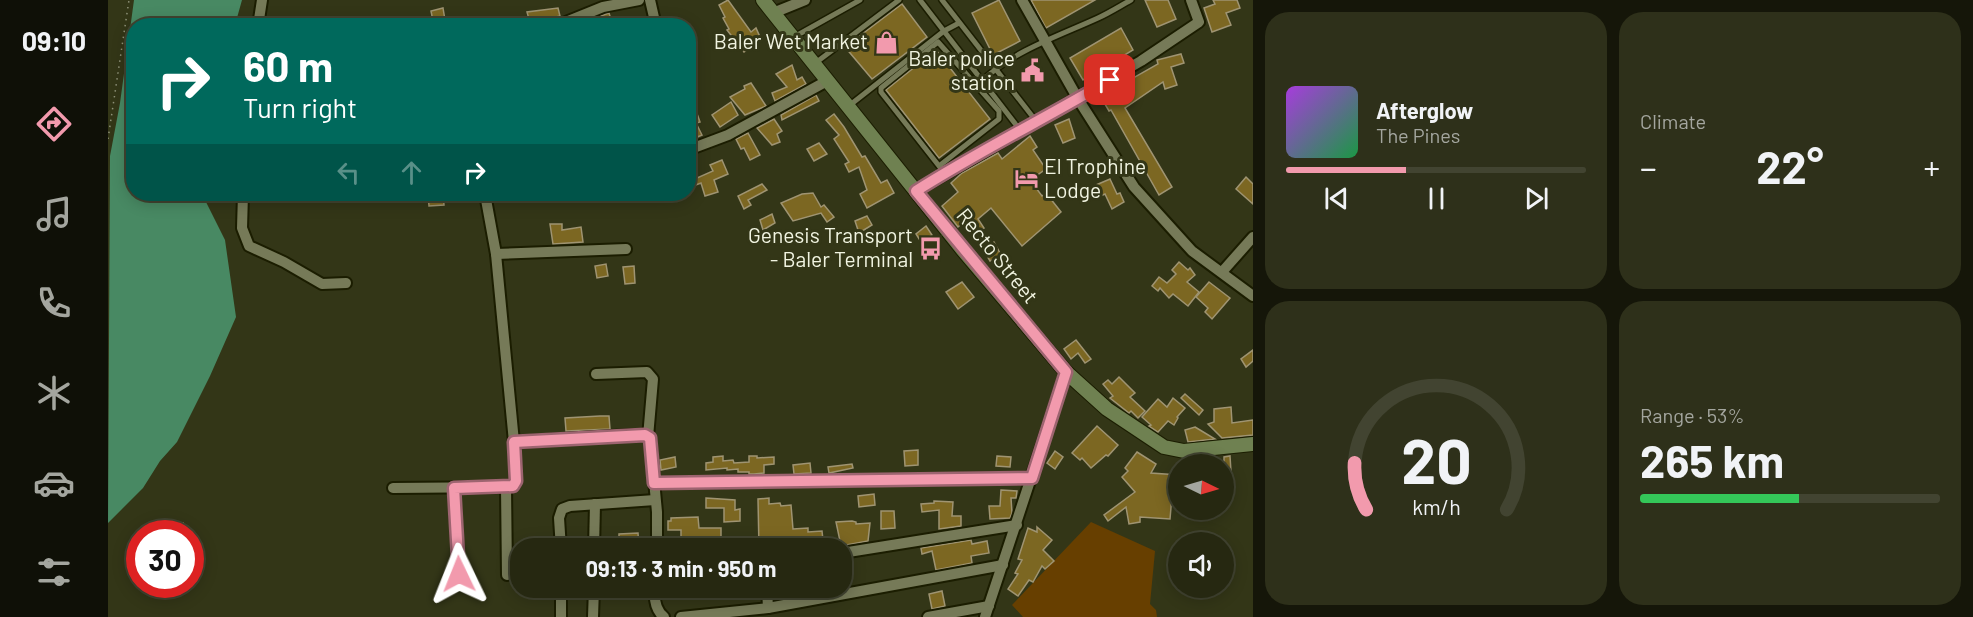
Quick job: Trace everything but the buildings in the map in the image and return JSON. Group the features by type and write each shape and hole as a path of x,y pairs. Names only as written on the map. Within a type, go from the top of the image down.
{"street":[{"path":"259,18 262,0"},
{"path":"576,18 603,7 639,0"},
{"path":"650,0 654,18"},
{"name":"Recto Street","path":"763,0 813,65 1066,372 1107,409 1164,447 1184,451 1253,444"},
{"path":"772,13 805,0"},
{"path":"1022,0 1078,99 1134,188 1192,251 1253,296"},
{"path":"916,191 942,169 1037,123 1141,62 1199,22 1191,0"},
{"path":"696,147 728,135 827,81"},
{"path":"243,201 242,228 249,246 284,262 322,285 346,283"},
{"path":"393,488 507,487 513,486 516,481 496,254 486,201"},
{"path":"1222,272 1253,237"},
{"path":"496,254 626,249"},
{"path":"596,374 647,372 652,379 648,437 653,453 657,538"},
{"path":"985,617 1066,372"},
{"path":"514,442 628,435 648,437"},
{"path":"654,483 1032,478"},
{"path":"507,487 507,575"},
{"path":"454,488 459,574"},
{"path":"560,538 559,518 562,509 570,506 655,500"},
{"path":"594,538 595,504"},
{"path":"852,551 1017,525"},
{"path":"681,617 768,608 1003,565"},
{"path":"561,598 561,617"},
{"path":"593,617 594,598"},
{"path":"654,598 661,616"},
{"path":"768,598 768,608"},
{"path":"927,617 988,606"}],"lane":[{"path":"792,38 860,0"},
{"path":"813,65 899,0"},
{"path":"921,0 1020,130"},
{"path":"942,0 1037,123"},
{"path":"982,80 994,68 1101,17 1131,0"},
{"path":"849,106 944,31 959,23"},
{"path":"938,42 999,111 1000,116 942,169 881,92 881,88 938,42"}],"path":[{"path":"126,18 129,0"},
{"path":"108,139 126,20"}],"shaded area":[{"path":"134,0 242,0 237,18 132,18"},
{"path":"126,59 126,201 206,201 225,240 236,317 177,442 160,461 143,488 108,523 110,156"},
{"path":"1091,522 1155,551 1150,604 1156,610 1157,617 1023,617 1012,605"}],"place":[{"name":"Baler Wet Market","path":"886,42"},
{"name":"Baler police station","path":"1033,71"},
{"name":"El Trophine Lodge","path":"1026,179"},
{"name":"Genesis Transport - Baler Terminal","path":"931,248"}],"route":[{"path":"459,574 454,488 513,486 516,481 514,442 645,435 650,438 653,453 654,483 1032,478 1066,372 916,191 945,172 1020,130 1037,123 1110,80"}]}
